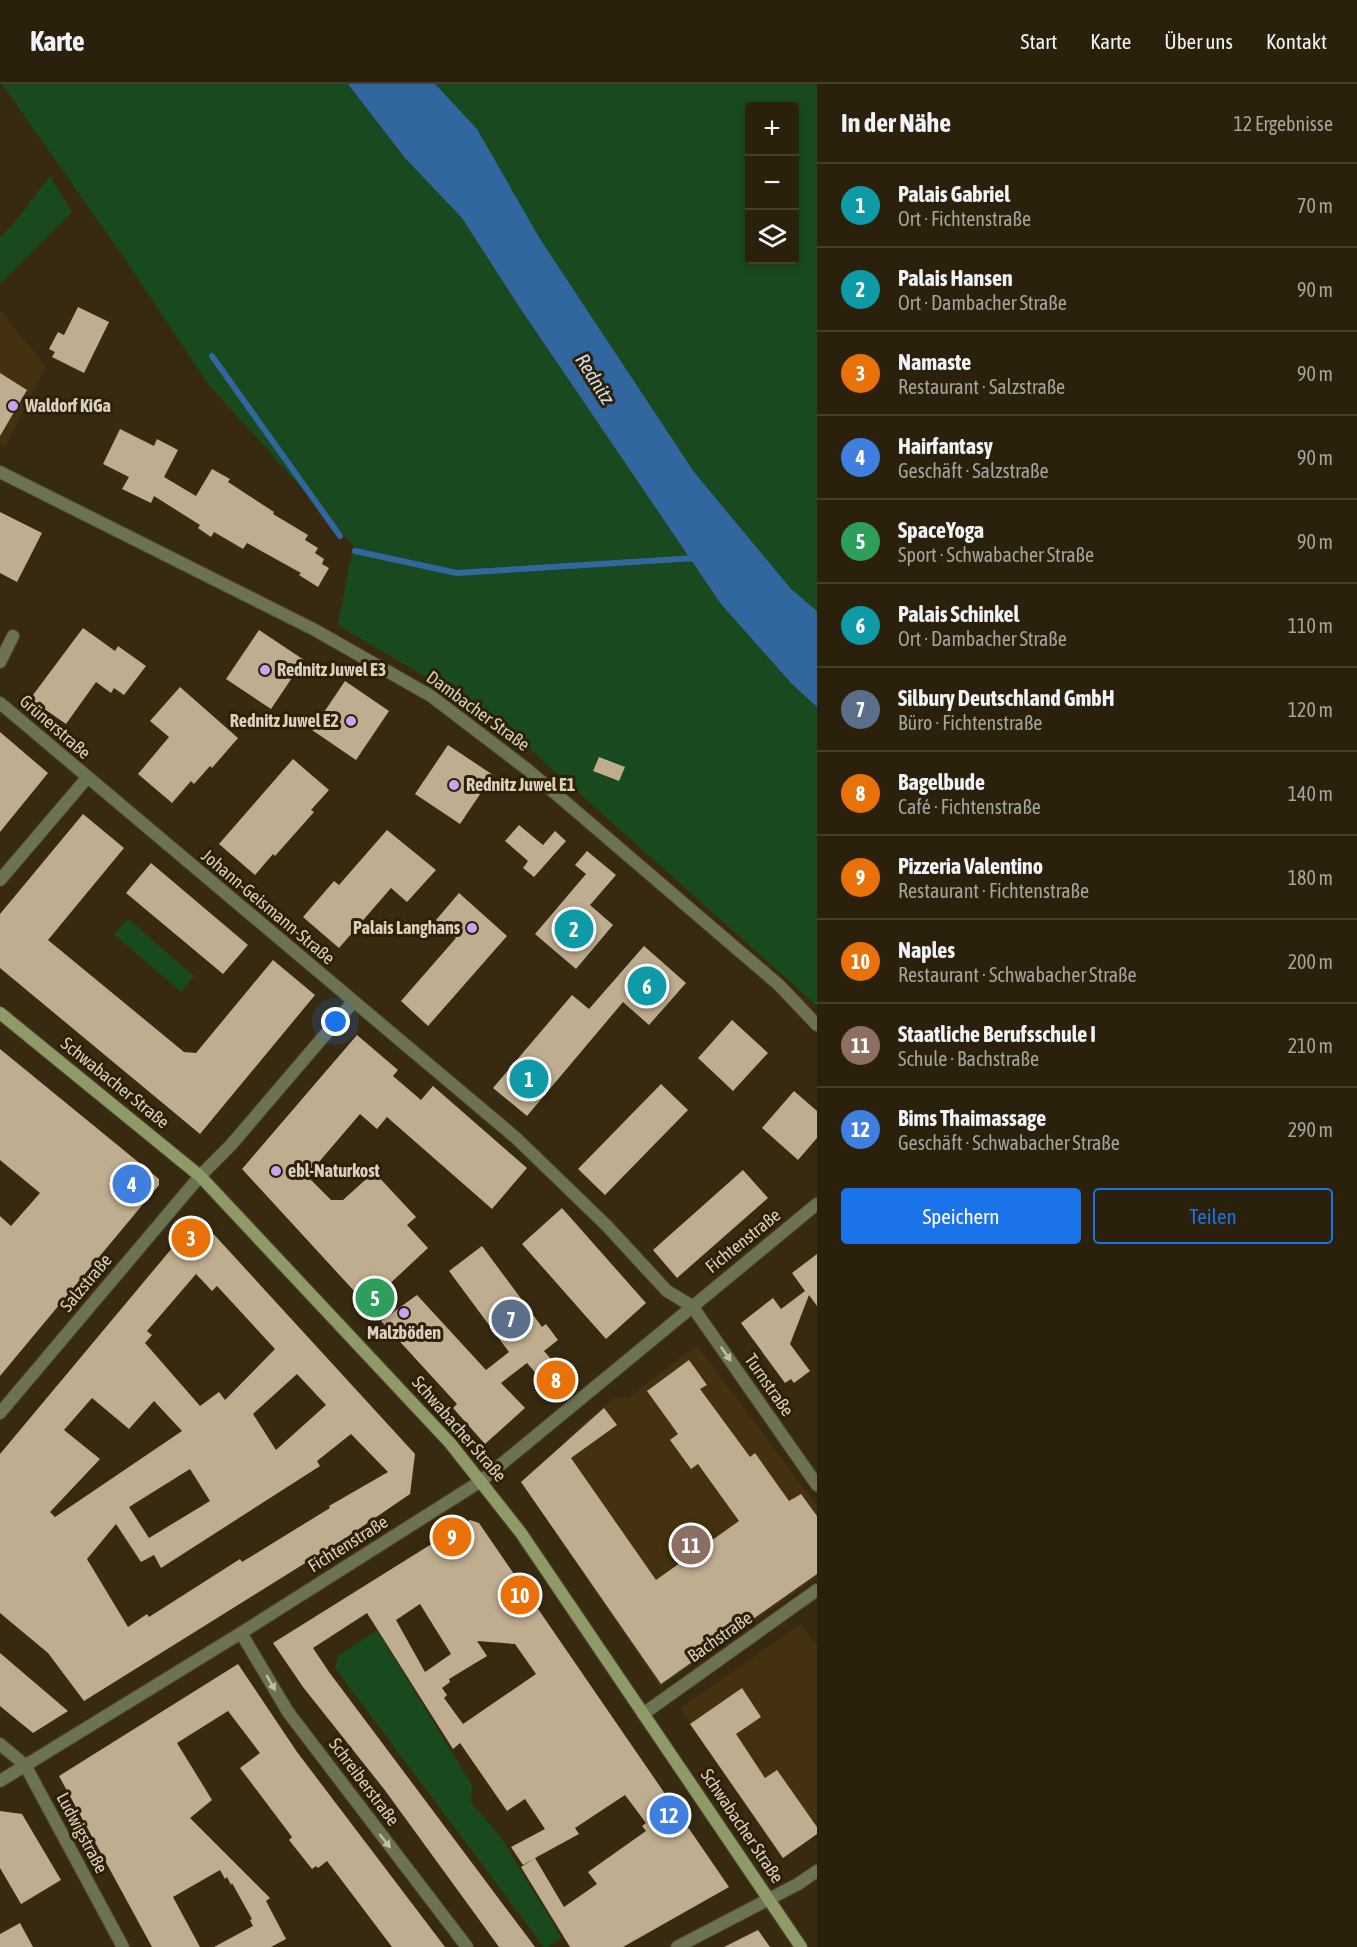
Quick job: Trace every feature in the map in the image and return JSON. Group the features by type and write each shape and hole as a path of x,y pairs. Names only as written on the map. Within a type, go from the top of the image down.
{"main road":[{"name":"Schwabacher Straße","path":"0,1013 200,1176 450,1443 512,1520 801,1947"}],"street":[{"name":"Dambacher Straße","path":"0,472 306,625 431,696 528,770 779,985 817,1024"},
{"path":"0,662 13,636"},
{"name":"Grünerstraße","path":"0,703 160,839"},
{"name":"Grünerstraße","path":"0,880 87,778"},
{"name":"Johann-Geismann-Straße","path":"160,839 539,1159 607,1226 667,1291 692,1306"},
{"path":"200,1176 231,1145 353,1002"},
{"name":"Salzstraße","path":"0,1413 200,1176"},
{"name":"Fichtenstraße","path":"0,1781 481,1481 817,1204"},
{"name":"Turnstraße","path":"692,1306 817,1485"},
{"name":"Bachstraße","path":"643,1714 817,1590"},
{"name":"Schreiberstraße","path":"242,1632 288,1712 467,1947"},
{"name":"Ludwigstraße","path":"0,1744 26,1765 123,1947"},
{"path":"677,1947 798,1884 817,1871"}],"shaded area":[{"name":"Waldorf KiGa","path":"0,310 46,367 5,447 0,445"},
{"path":"697,1345 817,1506 817,1578 660,1687 521,1482 613,1398 628,1398"},
{"path":"801,1624 817,1645 817,1835 782,1859 680,1708"}],"green space":[{"path":"2,84 817,84 817,1006 533,752 427,678 338,625 353,545 208,384 124,258"},
{"path":"50,176 72,212 0,284 0,237 15,222"},
{"path":"128,919 194,976 181,992 114,934"},
{"path":"377,1630 472,1785 471,1802 502,1839 562,1938 547,1947 544,1947 335,1668 338,1656"}],"water":[{"name":"Rednitz","path":"348,84 435,84 477,129 540,239 694,472 791,589 817,611 817,707 791,683 721,604 520,308 462,218 405,158"}],"building":[{"path":"78,307 109,322 84,373 52,357 55,352 49,349 58,332 64,335"},
{"path":"0,373 27,390 0,436"},
{"path":"120,429 154,446 157,439 178,450 164,477 196,496 212,469 230,479 228,482 274,512 273,514 308,535 305,540 318,548 315,553 324,559 322,564 329,568 318,587 299,575 301,573 247,543 243,549 214,532 211,537 198,528 200,525 154,496 151,503 122,489 129,477 103,464"},
{"path":"0,512 42,533 17,582 0,573"},
{"path":"83,628 115,651 118,646 146,666 124,695 114,688 111,693 96,682 66,724 30,699"},
{"name":"Rednitz Juwel E3","path":"259,630 304,660 271,709 226,679"},
{"name":"Rednitz Juwel E2","path":"345,681 389,711 356,760 312,730"},
{"path":"180,687 238,738 212,768 210,766 194,784 191,781 172,803 138,774 169,737 150,721"},
{"path":"0,732 48,773 0,832"},
{"name":"Rednitz Juwel E1","path":"448,745 493,775 460,824 415,794"},
{"path":"599,757 625,767 619,781 593,771"},
{"path":"293,759 329,790 311,810 314,812 255,875 219,844"},
{"path":"83,814 124,848 48,940 184,1052 196,1053 273,960 315,995 200,1134 0,968 0,914"},
{"path":"519,825 543,845 555,831 566,841 534,877 523,868 528,861 505,841"},
{"path":"387,830 436,870 407,902 391,888 339,948 303,917 334,881 339,885"},
{"path":"587,851 616,875 590,905 613,925 576,969 535,934 586,874 575,865"},
{"path":"151,863 248,945 223,974 126,893"},
{"path":"459,893 507,936 428,1026 401,1001 456,938 436,920"},
{"path":"644,946 686,983 649,1025 623,1002 527,1116 493,1088 572,995 589,1009"},
{"path":"732,1020 768,1053 733,1091 698,1058"},
{"path":"357,1035 398,1070 393,1076 421,1100 433,1086 527,1168 492,1209 387,1117 377,1129 360,1114 307,1176 331,1200 343,1200 374,1172 416,1217 407,1225 428,1248 367,1305 242,1169"},
{"path":"0,1049 159,1179 159,1185 0,1376 0,1216 11,1226 40,1193 0,1160"},
{"path":"661,1084 688,1110 605,1195 578,1169"},
{"path":"794,1091 817,1111 817,1138 798,1160 762,1128"},
{"path":"743,1170 768,1198 677,1278 653,1250"},
{"path":"562,1208 646,1303 606,1339 522,1244"},
{"path":"198,1217 415,1454 410,1494 347,1537 84,1701 48,1653 0,1613 0,1454","holes":["196,1274 212,1291 217,1286 275,1349 225,1400 219,1392 200,1406 145,1343 152,1335 147,1331","297,1374 326,1405 276,1450 253,1414","92,1398 129,1429 154,1401 182,1431 55,1517 50,1512 100,1459 64,1430","351,1434 388,1472 329,1506 330,1508 242,1562 240,1559 149,1617 147,1614 128,1627 87,1559 116,1524 141,1562 154,1555 161,1568 320,1466 317,1461","190,1469 210,1501 149,1538 129,1507"]},
{"path":"482,1246 542,1327 546,1324 558,1340 544,1351 569,1380 553,1393 527,1363 501,1383 525,1408 485,1444 453,1408 457,1404 381,1321 417,1295 486,1370 509,1352 449,1271"},
{"path":"817,1254 817,1306 809,1295 790,1344 810,1371 794,1383 791,1379 785,1383 741,1323 773,1298 781,1309 805,1291 792,1273"},
{"path":"689,1360 707,1385 700,1389 750,1457 755,1453 789,1501 801,1494 817,1516 817,1574 661,1684 521,1482 604,1408 617,1425 571,1458 656,1580 739,1521 698,1464 691,1469 670,1440 678,1434 647,1391"},
{"path":"470,1520 479,1523 729,1887 623,1947 570,1947 521,1867 535,1858 523,1865 511,1847 545,1829 525,1799 507,1811 460,1743 453,1749 367,1613 313,1648 535,1947 499,1947 384,1789 303,1687 273,1643","holes":["420,1604 451,1654 425,1672 396,1620","477,1641 515,1644 536,1674 463,1724 444,1698 447,1695 442,1688 450,1682 449,1679 487,1656","625,1795 646,1823 642,1826 646,1831 588,1872 597,1884 564,1907 535,1858 579,1834 575,1828"]},
{"path":"0,1653 68,1711 33,1733 0,1706"},
{"path":"238,1664 297,1752 445,1947 392,1947 327,1861 318,1868 316,1866 312,1869 289,1840 292,1837 240,1768 260,1753 228,1711 177,1743 212,1800 190,1818 270,1898 266,1901 286,1939 271,1947 214,1947 253,1926 250,1920 252,1919 232,1883 231,1885 227,1877 225,1879 220,1870 173,1897 200,1947 152,1947 59,1776"},
{"path":"742,1688 761,1717 736,1734 765,1778 777,1770 817,1827 817,1834 783,1858 690,1724"},
{"path":"0,1811 22,1814 61,1880 21,1904 0,1868"},
{"path":"20,1923 33,1947 0,1947 0,1934"},
{"path":"758,1930 770,1947 724,1947"}],"waterway":[{"path":"212,356 340,536"},
{"path":"355,551 457,573 696,558"}],"place":[{"name":"Waldorf KiGa","path":"13,406"},
{"name":"Rednitz Juwel E3","path":"265,670"},
{"name":"Rednitz Juwel E2","path":"351,721"},
{"name":"Rednitz Juwel E1","path":"454,785"},
{"name":"Palais Langhans","path":"472,928"},
{"name":"Palais Hansen","path":"574,929"},
{"name":"Palais Schinkel","path":"647,986"},
{"name":"Palais Gabriel","path":"529,1079"},
{"name":"ebl-Naturkost","path":"276,1171"},
{"name":"Hairfantasy","path":"132,1184"},
{"name":"Namaste","path":"191,1238"},
{"name":"SpaceYoga","path":"375,1298"},
{"name":"Malzböden","path":"404,1313"},
{"name":"Silbury Deutschland GmbH","path":"511,1319"},
{"name":"Bagelbude","path":"556,1380"},
{"name":"Pizzeria Valentino","path":"452,1537"},
{"name":"Staatliche Berufsschule I","path":"691,1545"},
{"name":"Naples","path":"520,1595"},
{"name":"Bims Thaimassage","path":"669,1815"}]}
